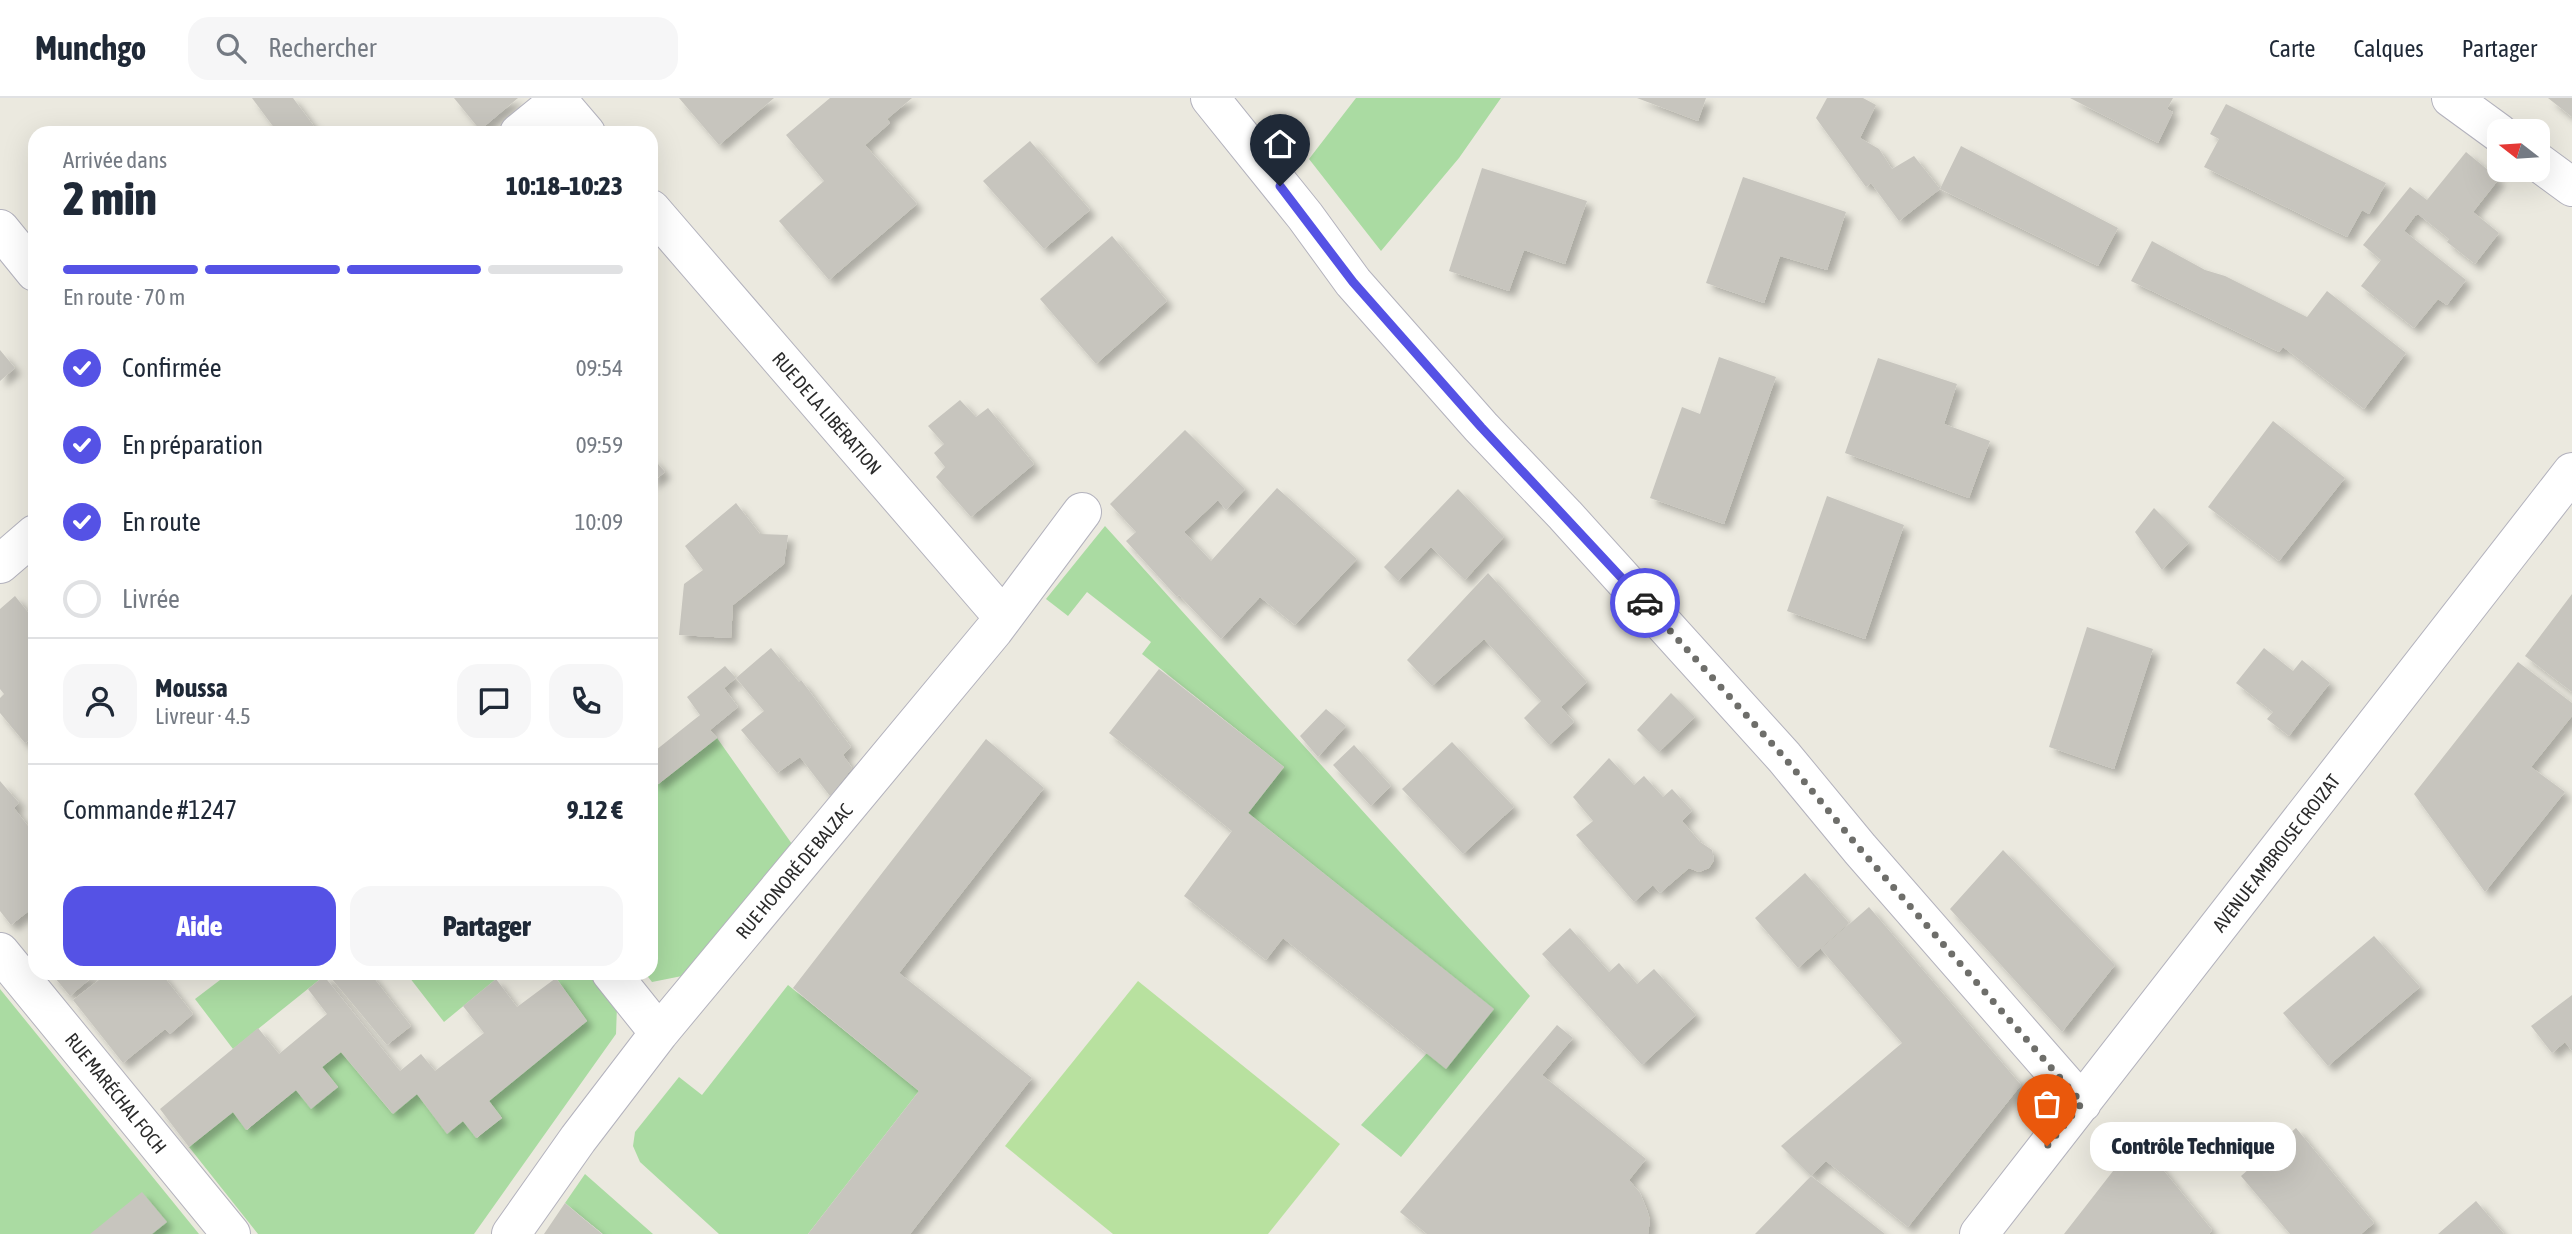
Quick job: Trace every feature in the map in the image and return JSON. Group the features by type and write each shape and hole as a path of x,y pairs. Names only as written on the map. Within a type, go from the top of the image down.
{"street":[{"path":"1210,98 1305,216 1353,282 1481,427 1574,525 1784,757 1860,849 2082,1103"},
{"path":"2451,98 2487,124"},
{"path":"527,126 558,99 580,126"},
{"path":"2550,171 2572,187"},
{"name":"RUE DE LA LIBÉRATION","path":"658,216 1003,617"},
{"path":"0,229 28,263"},
{"name":"AVENUE AMBROISE CROIZAT","path":"1979,1234 2572,472"},
{"name":"RUE HONORÉ DE BALZAC","path":"511,1234 659,1033 1003,617 1082,512"},
{"path":"0,564 28,540"},
{"name":"RUE MARÉCHAL FOCH","path":"0,952 231,1234"},
{"path":"617,980 659,1033"}],"green space":[{"path":"1356,98 1501,98 1459,158 1381,251 1309,159"},
{"path":"1105,526 1530,996 1401,1157 1361,1125 1428,1052 1493,1009 1248,813 1284,767 1142,654 1151,642 1087,592 1068,616 1046,599"},
{"path":"717,738 792,844 682,976 652,982 650,980 658,980 658,784"},
{"path":"220,980 319,980 233,1049 195,999"},
{"path":"411,980 495,980 444,1022"},
{"path":"557,980 597,980 617,1006 616,1034 474,1234 258,1234 189,1147 233,1112 247,1130 296,1090 311,1108 338,1087 322,1067 341,1052 392,1113 417,1094 447,1133 463,1121 477,1138 502,1118 489,1101 587,1021"},
{"path":"1138,981 1340,1144 1268,1234 1113,1234 1005,1146"},
{"path":"788,985 919,1091 808,1234 719,1234 640,1162 633,1146 635,1132 679,1077 702,1095"},
{"path":"0,989 199,1234 0,1234"},
{"path":"585,1174 653,1234 603,1234 565,1203"}],"building":[{"path":"252,98 293,98 314,126 273,126"},
{"path":"454,98 518,98 485,126 477,126"},
{"path":"679,98 774,98 719,145"},
{"path":"830,98 912,98 887,119 890,123 865,145 917,204 829,280 779,221 824,181 786,135"},
{"path":"1637,98 1706,98 1698,121"},
{"path":"1827,98 1863,98 1876,105 1860,138 1879,149 1892,169 1914,156 1940,189 1899,221 1871,183 1866,187 1816,118"},
{"path":"2070,98 2173,98 2167,109 2173,112 2158,143"},
{"path":"2548,98 2572,98 2572,117"},
{"path":"2226,104 2386,183 2369,214 2362,210 2347,237 2204,167 2219,139 2210,134"},
{"path":"1030,141 1090,210 1044,249 983,181"},
{"path":"1961,146 2118,228 2098,266 1940,189"},
{"path":"2466,152 2487,169 2487,182 2497,182 2473,212 2499,233 2475,264 2418,214 2415,216 2404,231 2466,280 2447,305 2438,299 2414,328 2361,286 2381,260 2363,245 2410,187 2427,200"},
{"path":"1482,168 1587,201 1565,264 1524,250 1509,291 1449,271"},
{"path":"1743,177 1846,212 1827,270 1780,256 1764,303 1706,283"},
{"path":"1112,236 1167,301 1096,364 1040,299"},
{"path":"2152,241 2205,270 2225,276 2307,317 2327,291 2406,353 2364,409 2283,347 2279,352 2131,281"},
{"path":"0,350 15,368 0,381"},
{"path":"1719,357 1776,377 1724,524 1650,498 1682,407 1700,414"},
{"path":"1878,358 1957,384 1944,424 1990,441 1969,498 1845,453"},
{"path":"960,400 976,417 988,408 1034,464 971,517 936,477 945,467 934,453 944,444 928,426"},
{"path":"2273,421 2345,478 2279,561 2208,507"},
{"path":"1185,430 1245,489 1226,510 1218,500 1184,532 1211,561 1277,488 1357,559 1295,625 1260,597 1221,639 1179,595 1177,597 1126,541 1136,532 1110,504"},
{"path":"658,464 665,472 658,478"},
{"path":"1458,489 1504,537 1465,580 1431,547 1398,581 1384,567"},
{"path":"1827,496 1904,525 1865,639 1787,611"},
{"path":"736,503 760,534 788,535 784,564 733,605 731,638 679,635 684,584 703,570 685,546"},
{"path":"2154,508 2189,543 2162,570 2135,532"},
{"path":"1488,573 1587,682 1561,707 1574,722 1549,745 1524,718 1541,701 1484,639 1432,686 1407,660"},
{"path":"2572,594 2572,692 2525,656"},
{"path":"15,596 28,612 28,741 25,743 0,713 0,698 4,694 0,689 0,609"},
{"path":"2087,627 2153,649 2114,769 2049,747"},
{"path":"771,648 799,682 801,680 851,747 843,755 852,768 830,796 800,757 777,773 741,730 764,711 736,678"},
{"path":"2264,648 2293,671 2302,660 2330,683 2289,736 2267,719 2273,712 2236,683"},
{"path":"2518,662 2572,703 2572,716 2531,767 2565,792 2485,892 2414,794"},
{"path":"725,666 736,678 724,688 738,707 710,730 717,738 658,784 658,748 700,715 687,697"},
{"path":"1159,669 1284,767 1248,813 1494,1009 1446,1069 1283,938 1266,960 1184,896 1232,831 1109,733"},
{"path":"1671,693 1695,717 1659,752 1637,730"},
{"path":"1326,709 1346,726 1318,757 1300,736"},
{"path":"986,739 1044,788 899,973 1032,1078 910,1234 808,1234 919,1091 793,988"},
{"path":"1452,742 1514,807 1463,854 1402,789"},
{"path":"1354,745 1391,786 1371,806 1333,765"},
{"path":"1609,758 1634,785 1644,776 1663,797 1672,789 1692,811 1682,821 1700,842 1712,850 1714,860 1709,868 1699,872 1689,868 1660,893 1653,885 1634,902 1576,835 1593,821 1573,797"},
{"path":"0,781 19,803 14,808 28,826 28,912 11,925 0,911"},
{"path":"2003,850 2115,965 2062,1032 1950,909"},
{"path":"1805,873 1849,923 1798,968 1755,918"},
{"path":"1869,907 2021,1085 1908,1227 1826,1161 1811,1176 1781,1146 1902,1043 1821,949"},
{"path":"1570,928 1609,972 1619,963 1637,984 1654,969 1696,1015 1642,1065 1542,954"},
{"path":"2374,936 2420,987 2328,1066 2283,1013"},
{"path":"57,980 89,980 70,996"},
{"path":"99,980 166,980 193,1014 170,1034 165,1029 123,1063 73,1000"},
{"path":"319,980 327,980 400,1071 421,1054 435,1071 484,1033 463,1006 495,980 517,1007 553,980 557,980 587,1021 489,1101 502,1118 476,1138 463,1121 447,1134 417,1094 393,1114 341,1052 322,1067 338,1087 311,1109 296,1090 246,1130 233,1112 189,1147 160,1109 258,1028 279,1054 327,1014 308,989"},
{"path":"333,980 375,980 411,1026 387,1045"},
{"path":"2572,995 2572,1051 2565,1042 2552,1053 2531,1026"},
{"path":"1557,1025 1573,1038 1542,1075 1646,1159 1629,1180 1640,1193 1647,1210 1650,1220 1648,1234 1427,1234 1400,1212"},
{"path":"2296,1128 2374,1223 2361,1234 2290,1234 2241,1176"},
{"path":"2138,1139 2212,1230 2209,1234 2064,1234"},
{"path":"1811,1176 1885,1234 1755,1234"},
{"path":"142,1192 167,1222 152,1234 90,1234"},
{"path":"2476,1201 2504,1234 2438,1234"},
{"path":"565,1203 579,1215 602,1234 544,1234"}],"way so far":[{"path":"1645,603 1784,757 1860,849 2082,1103 2047,1146"}],"place":[{"name":"Contrôle Technique","path":"2047,1146"}],"route":[{"path":"1280,186 1353,282 1481,427 1645,603"}]}
